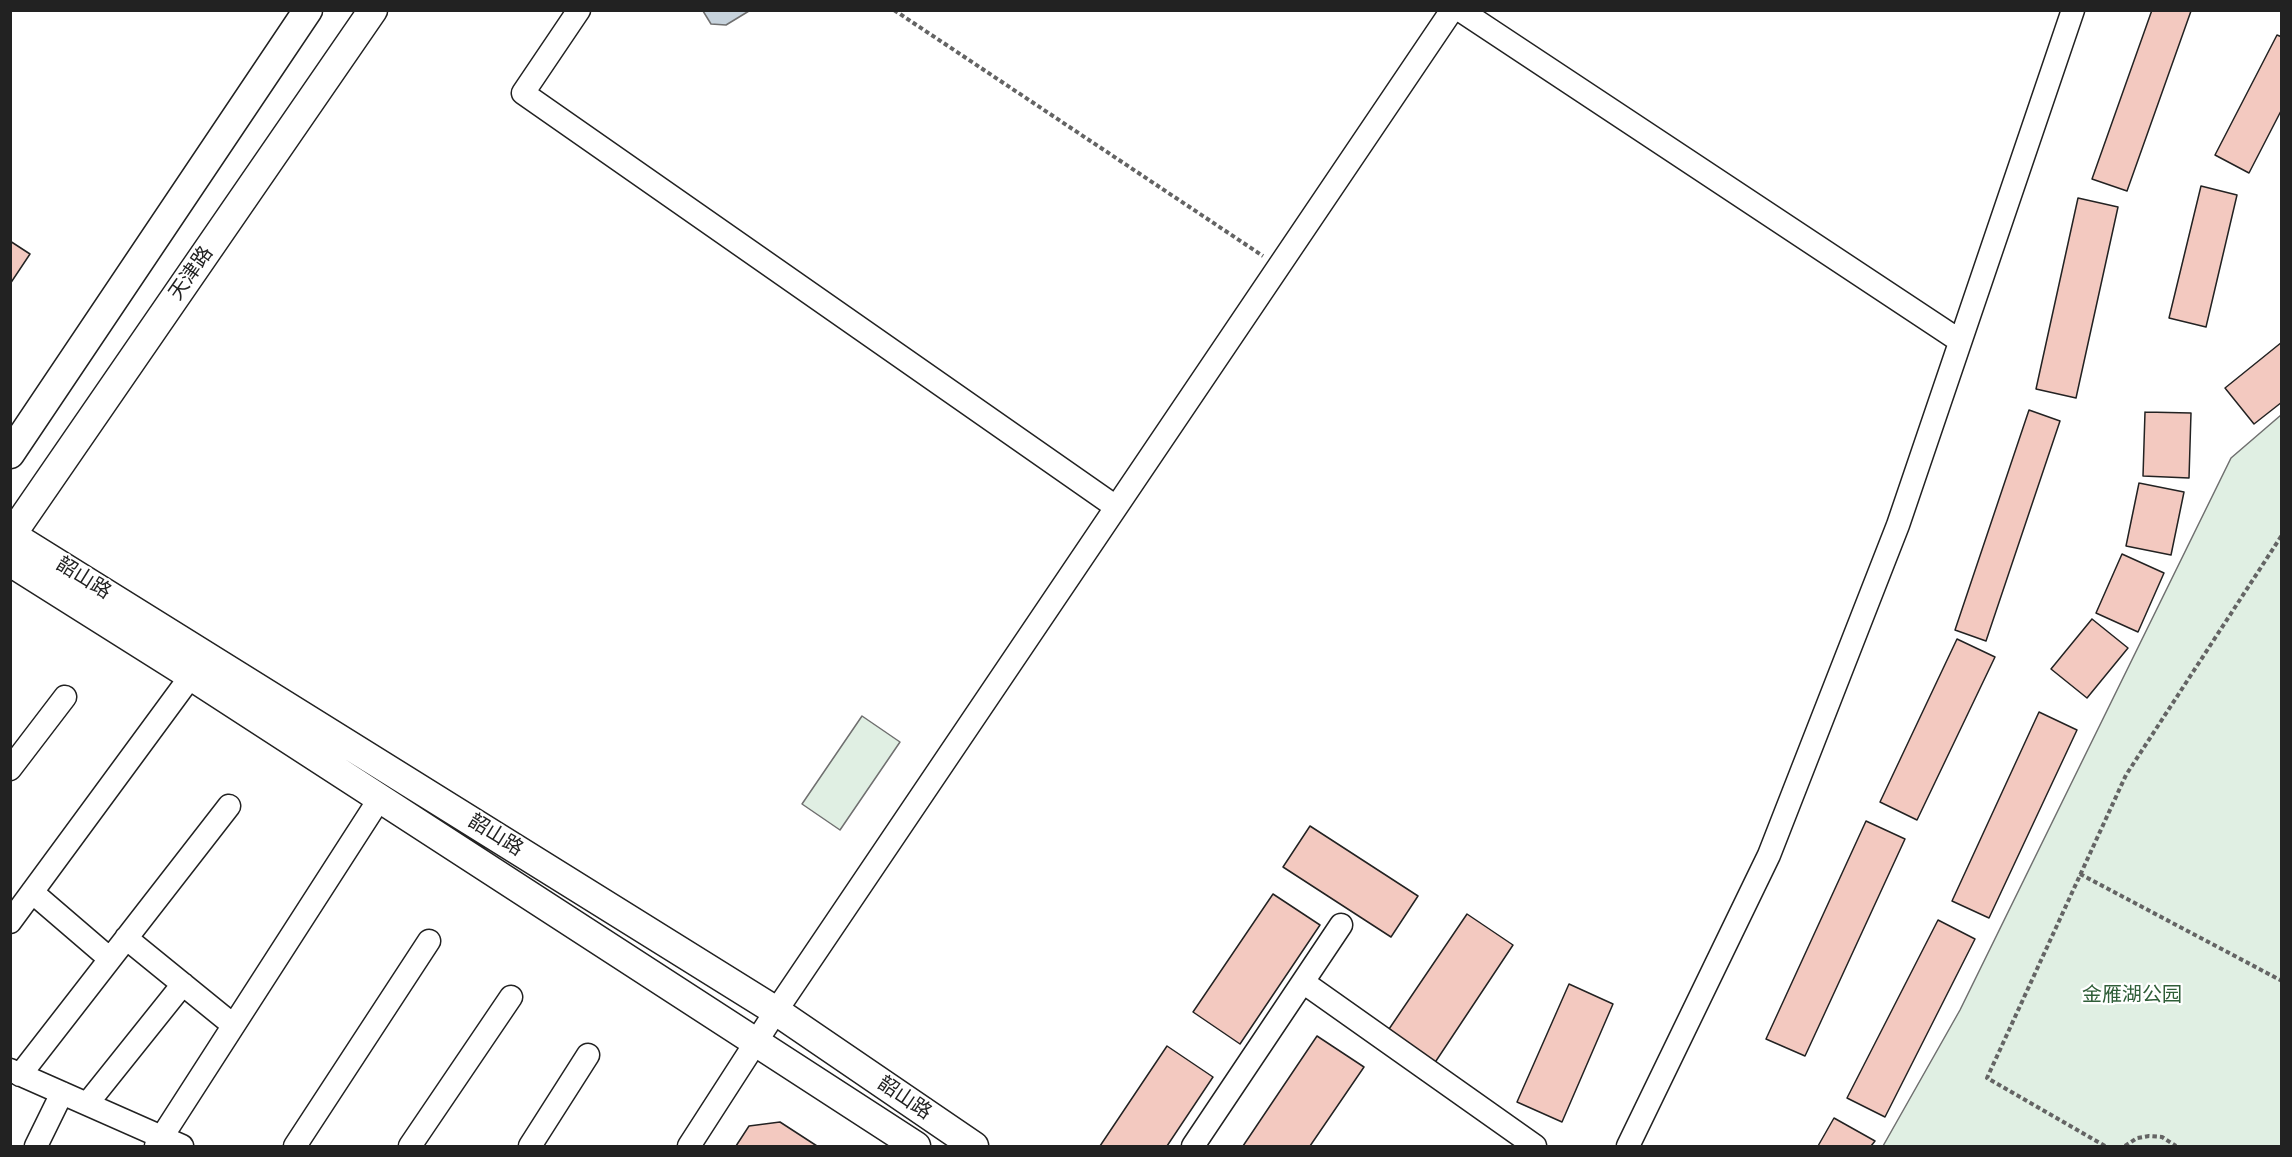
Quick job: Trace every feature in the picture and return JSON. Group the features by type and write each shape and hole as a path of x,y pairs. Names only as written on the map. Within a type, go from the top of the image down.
{"main road":[{"path":"10,454 308,10"},
{"name":"天津路","path":"11,542 373,10"},
{"name":"韶山路","path":"11,542 191,676 916,1146"},
{"name":"韶山路","path":"11,542 776,1011 974,1146"}],"street":[{"path":"579,10 523,93 1116,507"},
{"path":"689,1146 776,1011 1452,10"},
{"path":"1460,10 1960,341"},
{"path":"1628,1146 1769,855 1898,525 2073,10"},
{"path":"10,922 191,676"},
{"path":"10,769 65,697"},
{"path":"159,1141 380,798"},
{"path":"182,1146 159,1141 87,1104 15,1072 110,959 229,806"},
{"path":"32,892 110,959"},
{"path":"1193,1146 1341,925"},
{"path":"126,938 233,1025"},
{"path":"295,1146 429,941"},
{"path":"1303,982 1535,1146"},
{"path":"87,1104 183,984"},
{"path":"411,1146 511,997"},
{"path":"530,1146 588,1055"},
{"path":"36,1146 62,1093"}],"path":[{"path":"894,10 1279,266"},
{"path":"2105,1146 1987,1078 2126,775 2282,535"},
{"path":"2080,874 2282,981"},
{"path":"2125,1146 2137,1138 2150,1136 2162,1137 2176,1146"}],"green space":[{"name":"金雁湖公园","path":"2281,415 2281,1146 1883,1146 1960,1010 2231,458"},
{"path":"862,716 900,742 840,830 802,804"}],"shaded area":[{"path":"703,11 749,11 726,25 711,24"}],"building":[{"path":"2152,10 2191,11 2127,191 2092,179"},
{"path":"2277,35 2282,37 2282,109 2249,173 2215,155"},
{"path":"2201,186 2237,195 2206,327 2169,318"},
{"path":"2078,198 2118,207 2076,398 2036,389"},
{"path":"10,241 30,254 10,284"},
{"path":"2282,342 2282,402 2254,424 2225,388"},
{"path":"2029,410 2060,421 1986,641 1955,630"},
{"path":"2145,412 2191,413 2189,478 2143,476"},
{"path":"2139,483 2184,492 2171,555 2126,546"},
{"path":"2122,554 2164,573 2138,632 2096,613"},
{"path":"2092,619 2128,648 2087,698 2051,669"},
{"path":"1957,639 1995,657 1917,820 1880,802"},
{"path":"2039,712 2077,730 1989,918 1952,901"},
{"path":"1866,821 1905,839 1805,1056 1766,1039"},
{"path":"1310,826 1418,896 1391,937 1283,867"},
{"path":"1273,894 1320,925 1240,1044 1193,1012"},
{"path":"1467,914 1513,945 1434,1064 1387,1032"},
{"path":"1938,920 1975,939 1885,1117 1847,1098"},
{"path":"1569,984 1613,1004 1562,1122 1517,1102"},
{"path":"1317,1036 1364,1067 1310,1146 1243,1146"},
{"path":"1167,1046 1213,1077 1167,1146 1100,1146"},
{"path":"1834,1118 1875,1141 1871,1146 1818,1146"},
{"path":"780,1122 817,1146 736,1146 749,1126"}]}
